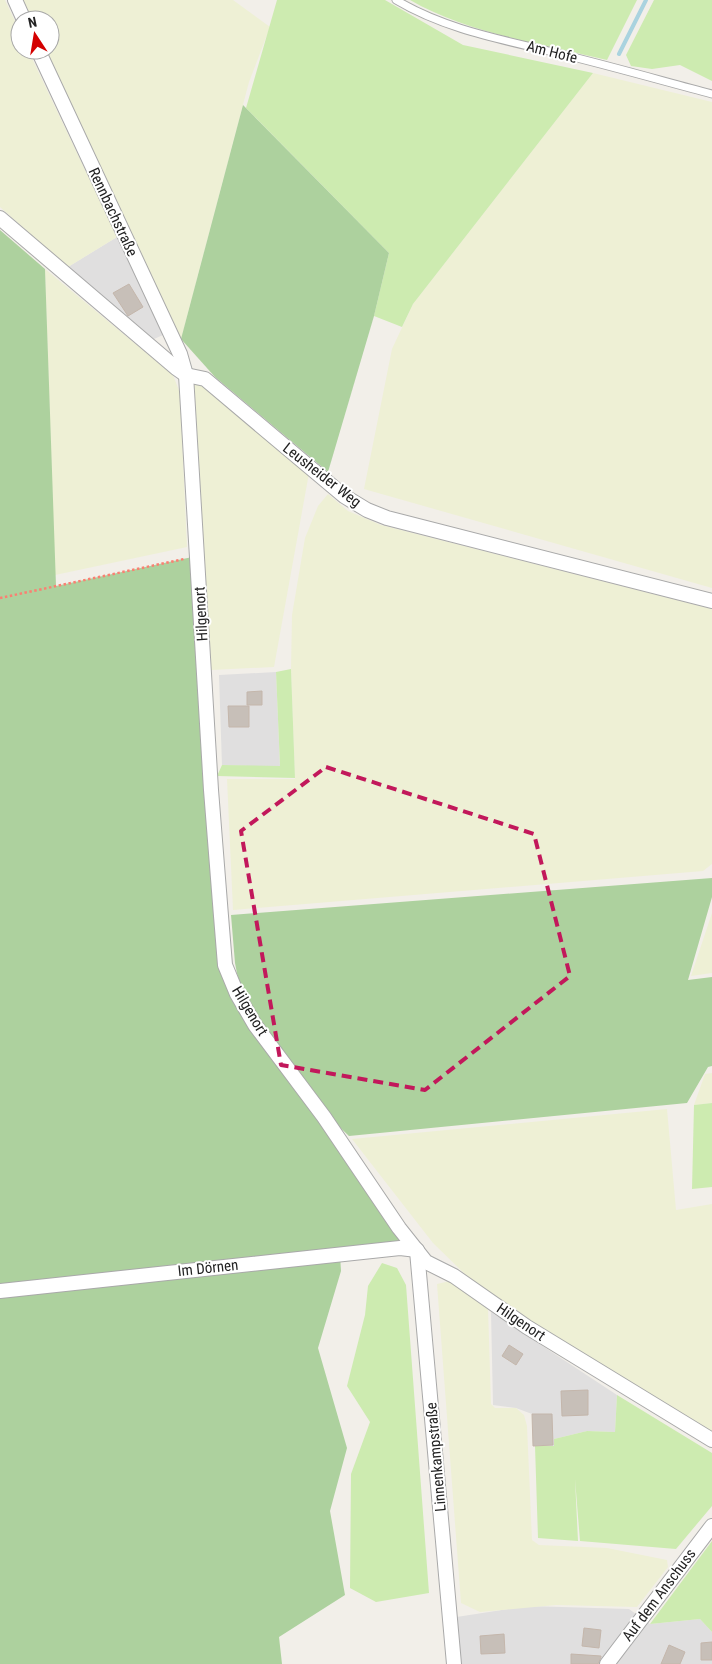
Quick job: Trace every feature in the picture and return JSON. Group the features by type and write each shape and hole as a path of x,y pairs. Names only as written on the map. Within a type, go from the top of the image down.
{"street":[{"name":"Rennbachstraße","path":"43,60 180,354 186,375"},
{"name":"Leusheider Weg","path":"0,218 126,328 186,375 205,379 344,496 367,510 387,518 712,602"},
{"name":"Hilgenort","path":"186,375 211,790 225,965 237,994 255,1025 324,1117 426,1262 454,1276 526,1327 712,1440"},
{"name":"Im Dörnen","path":"0,1291 400,1248 417,1250"},
{"name":"Linnenkampstraße","path":"417,1250 454,1664"},
{"name":"Auf dem Anschuss","path":"607,1664 712,1526"}],"lane":[{"name":"Am Hofe","path":"396,0 428,18 474,34 567,55 712,94"}],"path":[{"path":"0,598 197,556"}],"highlighted area":[{"path":"326,767 534,834 570,976 425,1090 281,1065 241,831"}],"shaded area":[{"path":"117,237 163,335 154,339 68,267"},
{"path":"276,672 280,767 222,765 219,675"},
{"path":"491,1312 617,1395 615,1432 587,1431 554,1439 554,1446 533,1446 532,1414 516,1408 493,1405"},
{"path":"528,1606 629,1609 650,1624 700,1619 712,1632 712,1664 454,1664 450,1618"}],"green space":[{"path":"0,0 5,0 10,11 10,60 33,60 117,237 68,267 0,207"},
{"path":"21,0 233,0 270,27 249,82 181,339 49,60 60,60 60,10 26,10"},
{"path":"277,0 385,0 463,45 593,73 413,304 402,327 374,316 389,253 246,108"},
{"path":"410,0 637,0 607,60 481,29 456,21"},
{"path":"654,0 712,0 712,81 680,65 652,69 631,66 626,55"},
{"path":"593,73 712,102 712,588 364,489 392,349 413,304"},
{"path":"243,105 389,253 374,316 328,472 215,377 181,339"},
{"path":"0,230 45,269 56,586 197,556 225,965 237,994 417,1250 340,1255 341,1271 318,1348 347,1448 330,1511 345,1595 279,1637 282,1664 0,1664"},
{"path":"45,269 173,375 180,393 187,547 55,575"},
{"path":"198,380 309,473 274,667 211,670 194,383"},
{"path":"328,494 348,511 381,525 712,609 712,864 703,871 233,910 227,779 295,779 291,669 292,615 305,538 318,506"},
{"path":"291,669 295,778 217,776 222,765 280,766 276,672"},
{"path":"712,878 712,897 688,980 712,977 712,1066 708,1067 687,1103 349,1136 328,1116 241,994 235,963 231,915"},
{"path":"712,913 712,973 691,976"},
{"path":"712,1073 712,1103 694,1105 705,1074"},
{"path":"712,1103 712,1187 692,1189 694,1105"},
{"path":"667,1109 676,1210 712,1204 712,1434 556,1339 471,1280 433,1243 352,1139"},
{"path":"382,1263 397,1268 406,1285 429,1593 376,1602 350,1588 351,1474 370,1422 347,1386 365,1315 368,1286"},
{"path":"450,1281 488,1308 491,1404 495,1408 516,1408 524,1415 527,1426 532,1540 539,1545 607,1548 667,1560 668,1567 637,1607 556,1605 480,1612 461,1603 437,1284"},
{"path":"617,1395 712,1453 712,1506 676,1549 580,1541 575,1479 578,1541 538,1538 535,1446 554,1446 554,1439 587,1431 615,1432"},
{"path":"712,1541 712,1632 700,1619 650,1624"}],"building":[{"path":"129,284 143,307 128,316 113,293"},
{"path":"262,691 262,705 247,705 247,692"},
{"path":"228,706 249,706 249,727 229,727"},
{"path":"509,1345 523,1354 516,1365 502,1356"},
{"path":"588,1390 588,1415 562,1416 561,1391"},
{"path":"532,1414 552,1414 553,1445 533,1446"},
{"path":"584,1628 601,1630 599,1648 582,1646"},
{"path":"504,1634 505,1653 481,1654 480,1636"},
{"path":"712,1642 712,1660 701,1660 701,1643"},
{"path":"669,1645 685,1652 680,1664 661,1664"},
{"path":"571,1654 601,1657 598,1664 571,1664"}],"waterway":[{"path":"619,54 646,0"}]}
